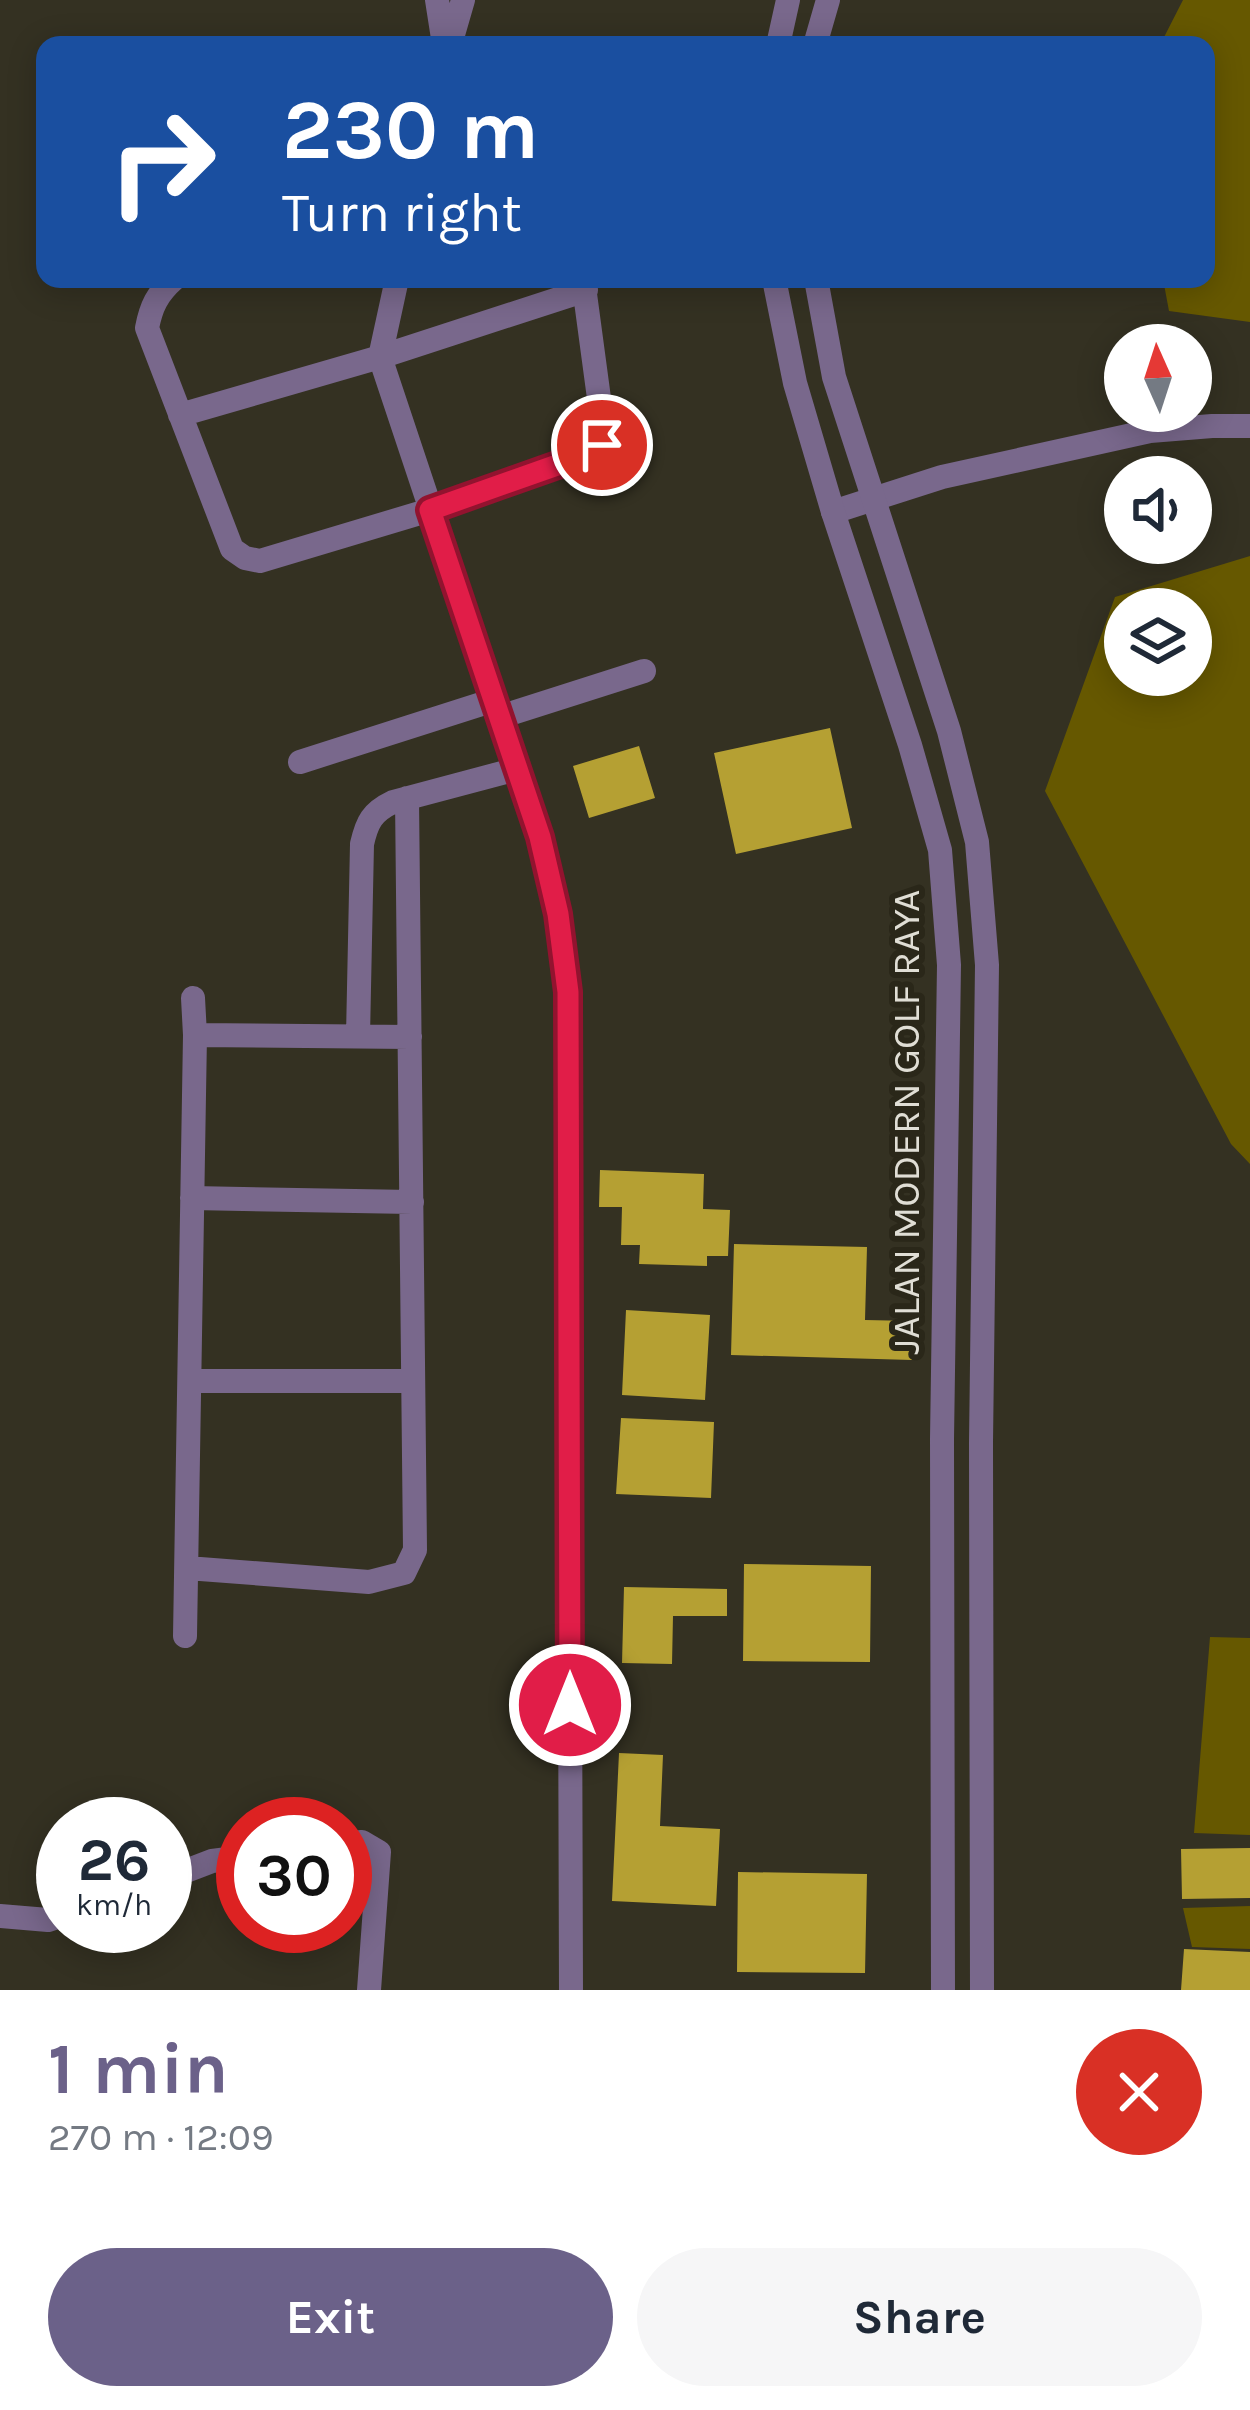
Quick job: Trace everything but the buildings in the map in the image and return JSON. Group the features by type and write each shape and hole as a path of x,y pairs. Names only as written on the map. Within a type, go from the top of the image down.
{"street":[{"path":"437,0 445,36"},
{"path":"450,36 463,0"},
{"path":"780,36 788,0"},
{"path":"818,36 828,0"},
{"path":"163,288 151,307 147,328 232,549 260,561 430,510 594,452 602,445 603,428 584,288"},
{"path":"396,288 380,357 540,837 554,894 568,992 571,1990"},
{"path":"180,415 380,357 576,288"},
{"name":"JALAN MODERN GOLF RAYA","path":"776,288 795,383 832,512 940,850 949,965 942,1439 943,1990"},
{"name":"JALAN MODERN GOLF RAYA","path":"818,288 834,377 949,731 977,842 987,965 981,1444 982,1990"},
{"path":"832,512 942,477 1150,431 1250,426"},
{"path":"300,762 644,670"},
{"path":"358,1036 362,844 375,810 518,769"},
{"path":"187,1568 369,1582 404,1573 415,1550 407,798"},
{"path":"185,1636 193,998"},
{"path":"194,1035 410,1036"},
{"path":"192,1198 412,1202"},
{"path":"191,1381 412,1381"},
{"path":"372,1848 379,1852 372,1949"},
{"path":"0,1916 36,1919"},
{"path":"369,1990 372,1953"}],"shaded area":[{"path":"1183,0 1250,0 1250,322 1169,311 1165,288 1215,288 1215,36 1165,36"},
{"path":"1250,556 1250,1164 1231,1144 1045,791 1104,627 1104,696 1212,696 1212,588 1145,588"},
{"path":"1210,1637 1250,1638 1250,1835 1194,1833"},
{"path":"1250,1906 1250,1949 1192,1947 1183,1908"}],"route":[{"path":"570,1705 568,992 558,914 540,837 430,510 594,452 602,445"}]}
